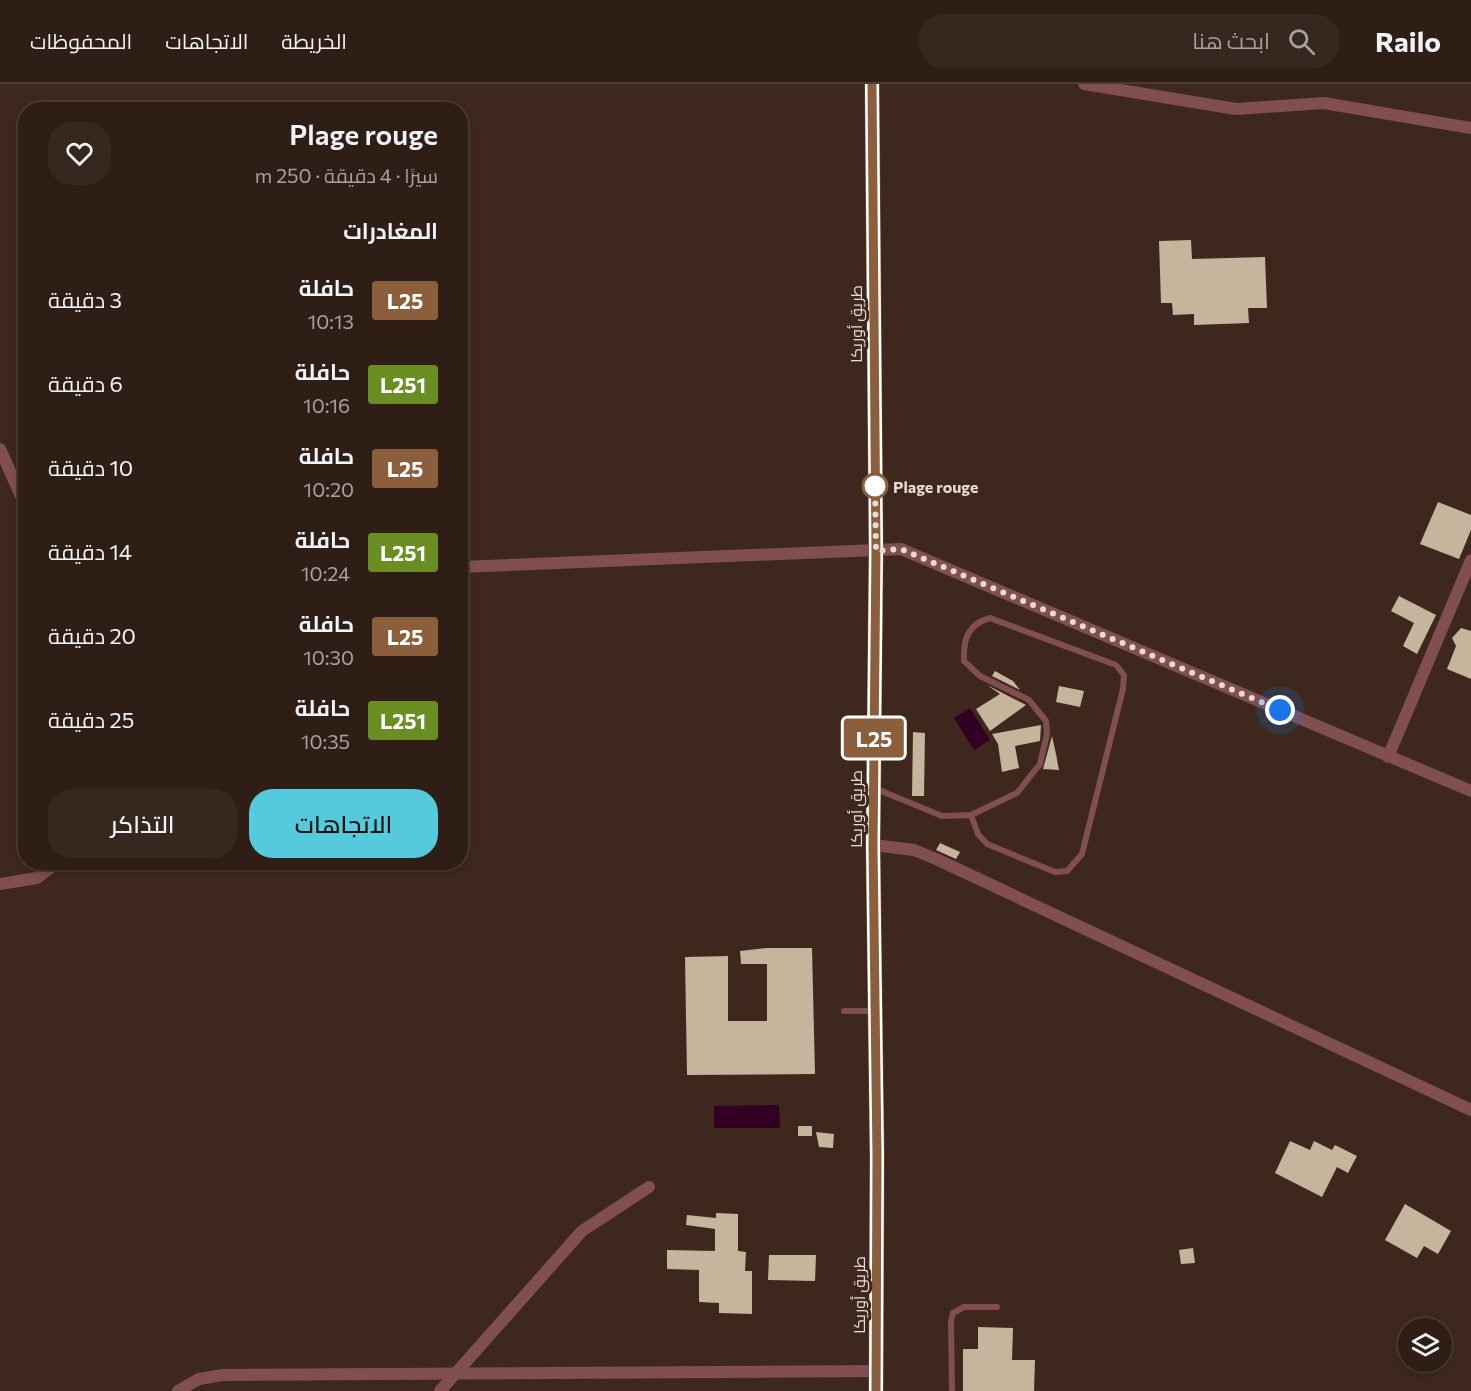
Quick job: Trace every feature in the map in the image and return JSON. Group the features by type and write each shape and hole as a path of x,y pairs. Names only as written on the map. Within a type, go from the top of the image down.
{"street":[{"name":"طريق أوريكا","path":"872,84 876,551 873,788 876,1391"},
{"path":"1084,84 1236,109 1324,103 1471,128"},
{"path":"0,449 18,489"},
{"path":"468,567 901,549 1471,791"},
{"path":"1388,757 1471,560"},
{"path":"873,845 914,850 936,859 1471,1110"},
{"path":"0,884 37,878 48,870"},
{"path":"440,1391 582,1231 649,1187"},
{"path":"178,1391 199,1379 223,1375 875,1371"}],"lane":[{"path":"873,788 942,816 971,815 1017,793 1040,764 1047,734 1046,721 1029,700 980,676 964,661 963,647 970,627 978,621 990,618 1116,665 1124,675 1123,689 1082,854 1067,871 1055,872 987,844 978,834 971,815"},
{"path":"844,1011 875,1011"},
{"path":"952,1391 951,1321 953,1313 964,1306 998,1308"}],"shaded area":[{"path":"970,708 990,740 974,750 954,718"},
{"path":"779,1105 780,1128 714,1128 714,1106"}],"building":[{"path":"1191,240 1192,259 1265,257 1267,308 1248,308 1249,323 1194,325 1194,314 1173,315 1172,303 1161,303 1159,241"},
{"path":"1438,502 1471,515 1471,530 1459,559 1420,544"},
{"path":"1399,596 1436,615 1417,654 1403,646 1414,623 1391,611"},
{"path":"1461,628 1471,631 1471,679 1447,669 1456,646 1452,638"},
{"path":"995,671 1013,681 1020,690 992,676"},
{"path":"987,685 1026,705 990,731 976,709 1000,694"},
{"path":"1059,686 1084,691 1080,707 1056,702"},
{"path":"1041,725 1040,741 1015,746 1019,768 1002,772 998,744 992,734"},
{"path":"913,732 925,733 924,796 912,796"},
{"path":"1052,736 1056,754 1059,770 1043,769"},
{"path":"940,843 960,852 956,859 936,850"},
{"path":"767,948 812,948 815,1074 687,1075 685,957 728,956 728,1021 767,1021 767,964 741,964 740,951"},
{"path":"798,1126 812,1126 812,1136 798,1136"},
{"path":"816,1132 834,1134 833,1148 819,1147"},
{"path":"1290,1141 1310,1150 1314,1141 1332,1150 1335,1145 1357,1156 1348,1173 1337,1167 1322,1197 1275,1173"},
{"path":"1405,1204 1451,1231 1438,1254 1424,1246 1417,1258 1385,1240"},
{"path":"716,1213 738,1214 738,1251 746,1252 745,1271 752,1271 752,1314 719,1313 719,1303 699,1302 699,1270 667,1269 667,1250 715,1251 715,1229 686,1225 687,1215 716,1218"},
{"path":"1193,1248 1195,1263 1181,1264 1179,1250"},
{"path":"769,1255 816,1255 815,1281 768,1280"},
{"path":"978,1327 1013,1328 1012,1360 1035,1360 1034,1391 963,1391 963,1349 978,1349"}],"bus line":[{"name":"L25","path":"872,84 876,551 873,845 877,1156 876,1391"}],"place":[{"name":"Plage rouge","path":"875,486"}],"route":[{"path":"875,486 875,484 876,551 901,549 1280,710"}]}
